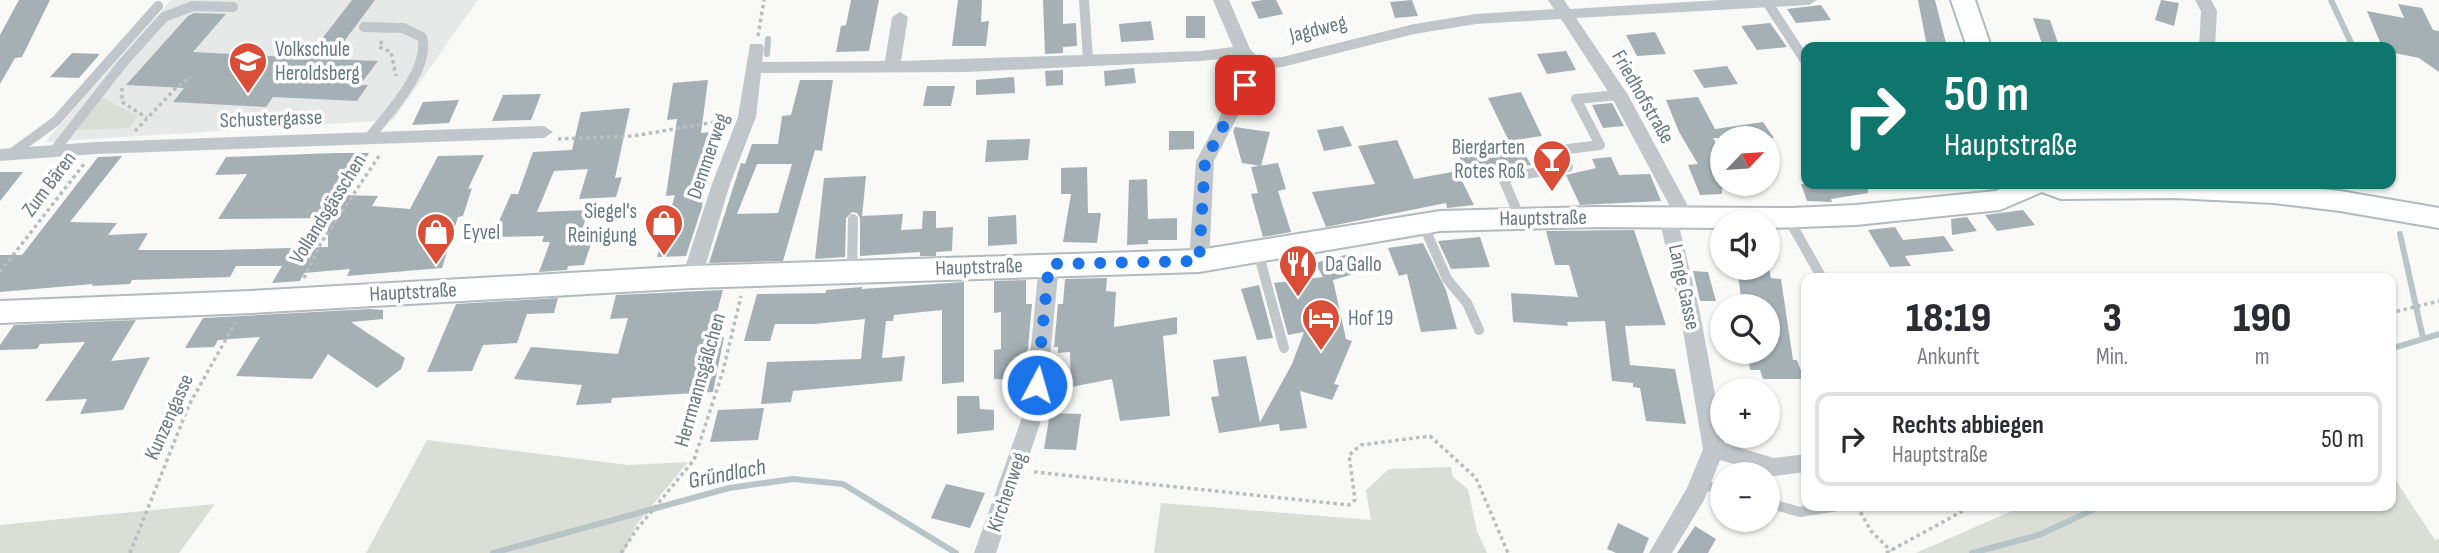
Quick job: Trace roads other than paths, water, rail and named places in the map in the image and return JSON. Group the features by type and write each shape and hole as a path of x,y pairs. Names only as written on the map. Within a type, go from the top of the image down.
{"street":[{"path":"1199,261 1205,161 1256,65 1242,51 1221,0"},
{"name":"Jagdweg","path":"1256,65 1282,62 1414,29 1561,7 1809,0"},
{"path":"1964,0 1977,42"},
{"path":"2203,0 2209,11 2207,42"},
{"name":"Friedhofstraße","path":"1561,7 1619,94 1677,218"},
{"path":"892,67 900,18"},
{"name":"Demmerweg","path":"692,277 721,184 747,117 756,48"},
{"path":"754,68 892,67 1200,56 1242,51"},
{"name":"Schustergasse","path":"5,154 96,148 544,132"},
{"name":"Hauptstraße","path":"0,312 251,302 692,277 1199,261 1423,223 1520,218 1788,218 1856,215 2000,200 2024,189"},
{"path":"2272,189 2439,218"},
{"name":"Lange Gasse","path":"1677,218 1690,313 1714,449"},
{"name":"Kirchenweg","path":"988,545 1035,409 1049,264"},
{"path":"1660,553 1700,484 1714,449 1774,467 1801,464"}],"lane":[{"path":"1084,0 1088,59"},
{"path":"1767,2 1801,54"},
{"path":"5,154 56,121 158,6"},
{"path":"54,151 122,64 164,16 193,6 233,7"},
{"path":"364,27 415,33 422,37 426,52 420,68 368,139"},
{"path":"1520,218 1503,178 1568,167 1560,150 1600,145 1576,99 1619,94"},
{"path":"1788,218 1819,273"},
{"path":"852,272 853,219"},
{"path":"1423,223 1447,279 1467,303 1479,330"},
{"path":"1258,252 1284,348"},
{"path":"1700,484 1710,487"},
{"path":"1780,506 1806,511"}],"waterway":[{"path":"2331,0 2351,42"},
{"path":"767,54 768,39"},
{"path":"2400,234 2423,338"},
{"name":"Gründlach","path":"2396,347 2439,334"},
{"name":"Gründlach","path":"493,553 729,488 793,479 843,484 956,553"},
{"name":"Gründlach","path":"1972,553 2039,535 2090,511"}],"place":[{"name":"Volkschule Heroldsberg","path":"248,95"},
{"name":"Biergarten Rotes Roß","path":"1552,193"},
{"name":"Siegel's Reinigung","path":"664,257"},
{"name":"Eyvel","path":"436,266"},
{"name":"Da Gallo","path":"1298,298"},
{"name":"Hof 19","path":"1321,352"}]}
